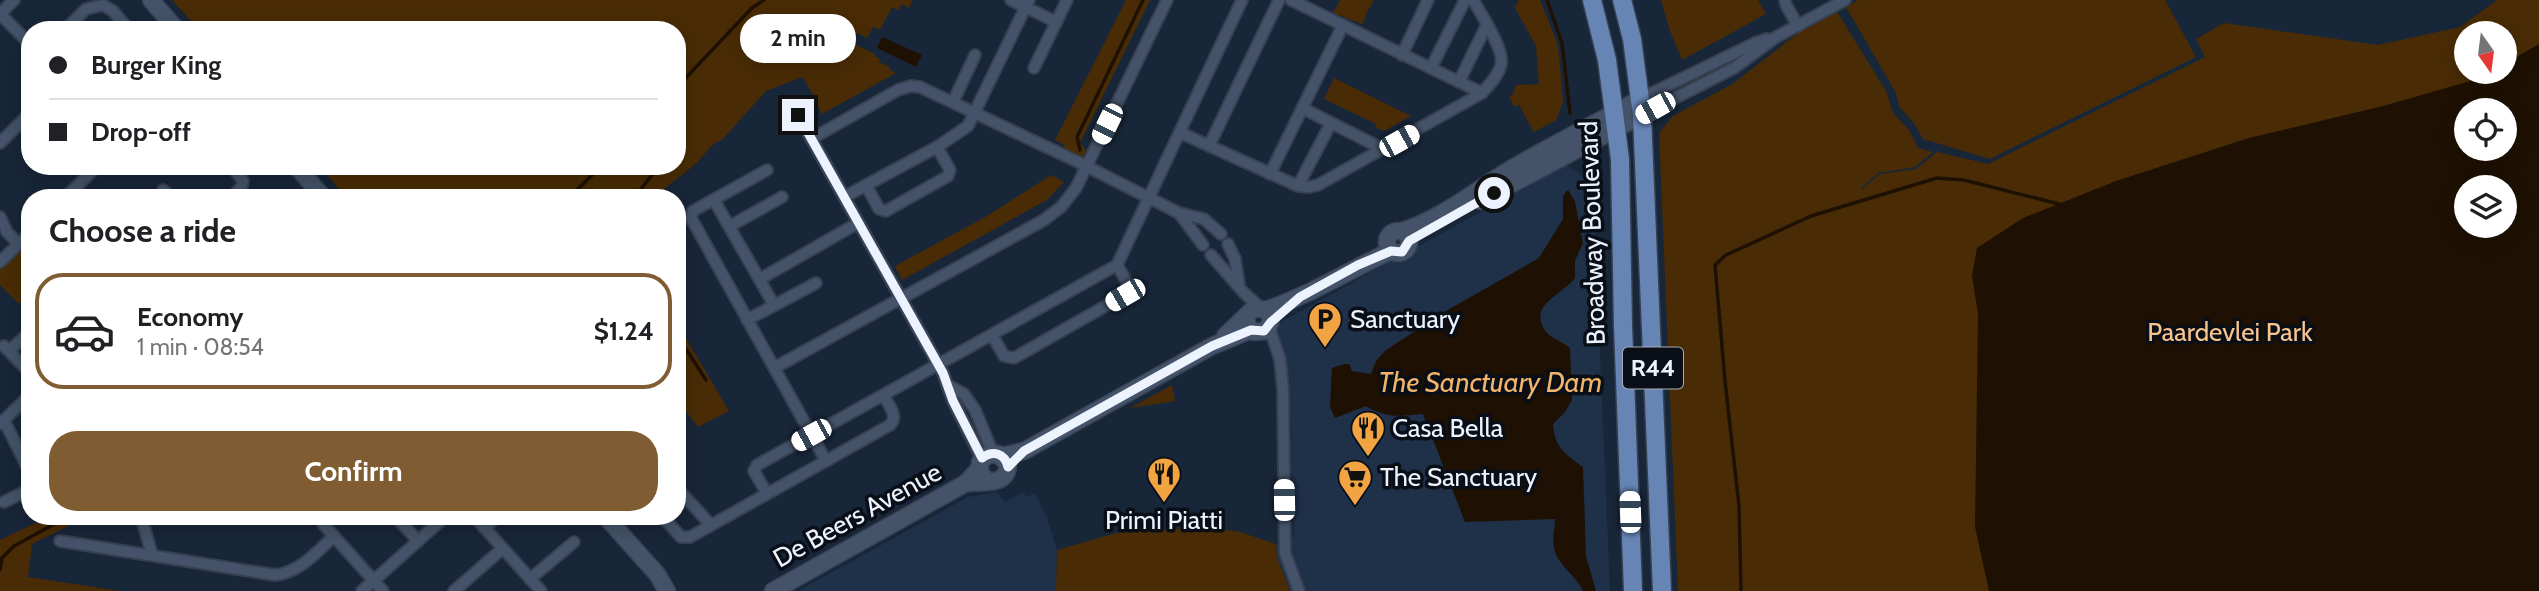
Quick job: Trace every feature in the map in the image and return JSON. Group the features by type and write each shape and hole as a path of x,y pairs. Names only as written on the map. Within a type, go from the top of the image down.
{"main road":[{"name":"Broadway Boulevard","path":"1592,0 1603,40 1620,173 1633,591"},
{"name":"Broadway Boulevard","path":"1622,0 1632,39 1641,107 1662,591"}],"street":[{"path":"14,0 0,14 21,35"},
{"path":"151,0 169,21"},
{"path":"1011,0 1027,4 1056,22"},
{"path":"1034,68 1067,0"},
{"path":"774,368 1053,214 1069,199 1087,167 1167,0"},
{"path":"767,494 754,471 755,466 1117,265 1242,0"},
{"path":"1209,146 1279,0"},
{"path":"1291,0 1482,93"},
{"path":"1402,55 1428,0"},
{"path":"1431,68 1465,0"},
{"path":"1181,133 1298,186 1318,185 1482,93 1494,79 1501,58 1487,24 1473,0"},
{"path":"1406,236 1468,199 1509,170 1615,122 1755,43 1776,37 1845,0"},
{"path":"1783,2 1798,26"},
{"path":"844,197 937,147 968,126 1027,4"},
{"path":"74,21 86,9 103,5 122,21"},
{"path":"1459,82 1487,24"},
{"path":"1270,174 1343,25"},
{"path":"953,102 975,55"},
{"path":"811,139 904,87 920,87 1179,213 1204,219 1221,234"},
{"path":"1303,108 1382,149"},
{"path":"798,115 938,365 972,438 992,464"},
{"path":"0,143 21,122"},
{"path":"1406,236 1593,142 1615,122"},
{"path":"1298,186 1331,123"},
{"path":"866,186 878,209 886,211 948,176 950,170 937,147"},
{"path":"767,170 693,211 691,218 826,461"},
{"path":"74,189 88,175"},
{"path":"304,175 316,189"},
{"path":"730,226 782,197"},
{"path":"714,200 774,305"},
{"path":"1179,213 1203,245"},
{"path":"0,217 7,232 19,244 0,262"},
{"path":"760,279 858,223"},
{"name":"De Beers Avenue","path":"773,591 966,483 992,464 1024,451 1358,265 1389,246 1392,232 1406,236"},
{"path":"1228,244 1235,259 1242,289 1280,359 1283,390 1284,553 1299,591"},
{"path":"1210,255 1242,289"},
{"path":"992,335 1004,356 1014,358 1114,302 1130,289 1117,265"},
{"path":"747,320 816,282"},
{"path":"21,338 6,349 21,364"},
{"path":"949,386 964,394 975,410 992,464"},
{"path":"671,525 684,538 892,423 894,416 883,395"},
{"path":"21,404 2,422 21,457"},
{"path":"972,438 984,432"},
{"path":"4,502 21,494"},
{"path":"686,498 710,525"},
{"path":"144,525 152,555"},
{"path":"324,525 383,591"},
{"path":"403,525 418,541"},
{"path":"362,591 436,525"},
{"path":"482,525 541,591"},
{"path":"484,528 488,525"},
{"path":"614,525 657,574 667,591"},
{"path":"60,541 275,575 287,574 300,567 334,536"},
{"path":"530,579 574,542"},
{"path":"454,591 502,549"},
{"path":"657,574 682,591"}],"shaded area":[{"path":"1566,165 1593,183 1610,591 1290,591 1277,558 1276,544 1294,537 1290,445 1292,434 1287,376 1277,334 1279,323"},
{"path":"997,492 1005,502 1023,492 1026,497 1035,493 1047,518 1057,550 1056,591 798,591 968,497"}],"green space":[{"path":"172,0 913,0 909,8 902,4 898,10 892,7 880,30 873,27 867,38 857,33 852,43 875,54 874,56 880,59 879,62 896,73 822,114 816,103 818,102 802,77 766,91 722,140 714,144 686,172 686,21 191,21"},
{"path":"1126,0 1150,0 1080,143 1086,150 1083,157 1065,149 1063,144 1055,140"},
{"path":"1340,0 1374,0 1362,24 1333,13"},
{"path":"1518,0 1540,0 1558,45 1563,102 1556,120 1534,132 1519,105 1515,107 1509,98 1516,85 1539,84 1536,46 1514,6 1518,4"},
{"path":"1661,0 1758,0 1766,14 1682,60"},
{"path":"1858,0 2165,0 2196,57 1990,159 1923,139 1914,123 1900,108 1895,91 1846,7"},
{"name":"Paardevlei Park","path":"2497,0 2539,0 2539,591 1678,591 1659,133 1673,116 1734,83 1798,33 1837,12 1886,91 1893,113 1909,130 1918,148 1933,152 1915,167 1878,173 1862,189 1880,174 1916,169 1937,152 1988,164 2205,57 2196,39 2224,23 2378,45 2454,28 2454,84 2517,84 2517,21 2468,21"},
{"path":"1334,78 1411,116 1384,131 1375,127 1376,124 1324,99"},
{"path":"327,175 682,175 664,189 339,189"},
{"path":"1051,175 1064,182 1047,200 902,280 895,266 987,216"},
{"path":"21,249 19,304 0,285 0,269"},
{"path":"686,338 729,411 698,427 686,412"},
{"path":"1172,385 1175,401 1130,408"},
{"path":"31,525 70,525 32,544 28,577 120,591 0,591 0,540"},
{"path":"1206,527 1240,532 1276,544 1277,558 1290,591 1056,591 1057,550 1116,533"}],"water":[{"path":"882,37 922,55 916,67 877,48"},
{"name":"Paardevlei Park","path":"2539,44 2539,591 1989,591 1975,527 1978,314 1972,276 1977,248 2023,218 2116,181 2249,138 2383,106 2460,84 2517,84 2517,57"},
{"name":"The Sanctuary Dam","path":"1566,191 1569,191 1575,202 1583,243 1575,261 1575,278 1548,302 1540,315 1547,333 1570,348 1572,400 1553,424 1558,445 1583,467 1586,556 1596,591 1583,591 1559,560 1553,545 1555,519 1465,522 1423,414 1387,415 1366,406 1335,418 1330,407 1332,368 1349,364 1352,371 1371,374 1376,361 1386,350 1446,311 1539,258 1563,219 1563,197"}],"waterway":[{"path":"686,78 752,8 764,0"},
{"path":"1080,150 1077,137 1143,0"},
{"path":"1547,0 1562,43 1570,113"},
{"path":"578,189 592,175"},
{"path":"641,189 652,175"},
{"path":"1741,591 1739,506 1715,265 1726,255 1811,216 1937,178 1964,180 2059,204"},
{"path":"686,350 706,380"},
{"path":"0,570 2,558 14,546 52,525"}],"place":[{"name":"Sanctuary","path":"1325,349"},
{"name":"Casa Bella","path":"1368,458"},
{"name":"Primi Piatti","path":"1164,504"},
{"name":"The Sanctuary","path":"1355,507"}],"route":[{"path":"798,115 943,373 953,401 982,458 990,453 998,454 1004,458 1008,467 1024,451 1212,346 1251,330 1258,333 1264,331 1300,297 1358,265 1391,251 1402,252 1409,246 1409,241 1494,193"}]}
